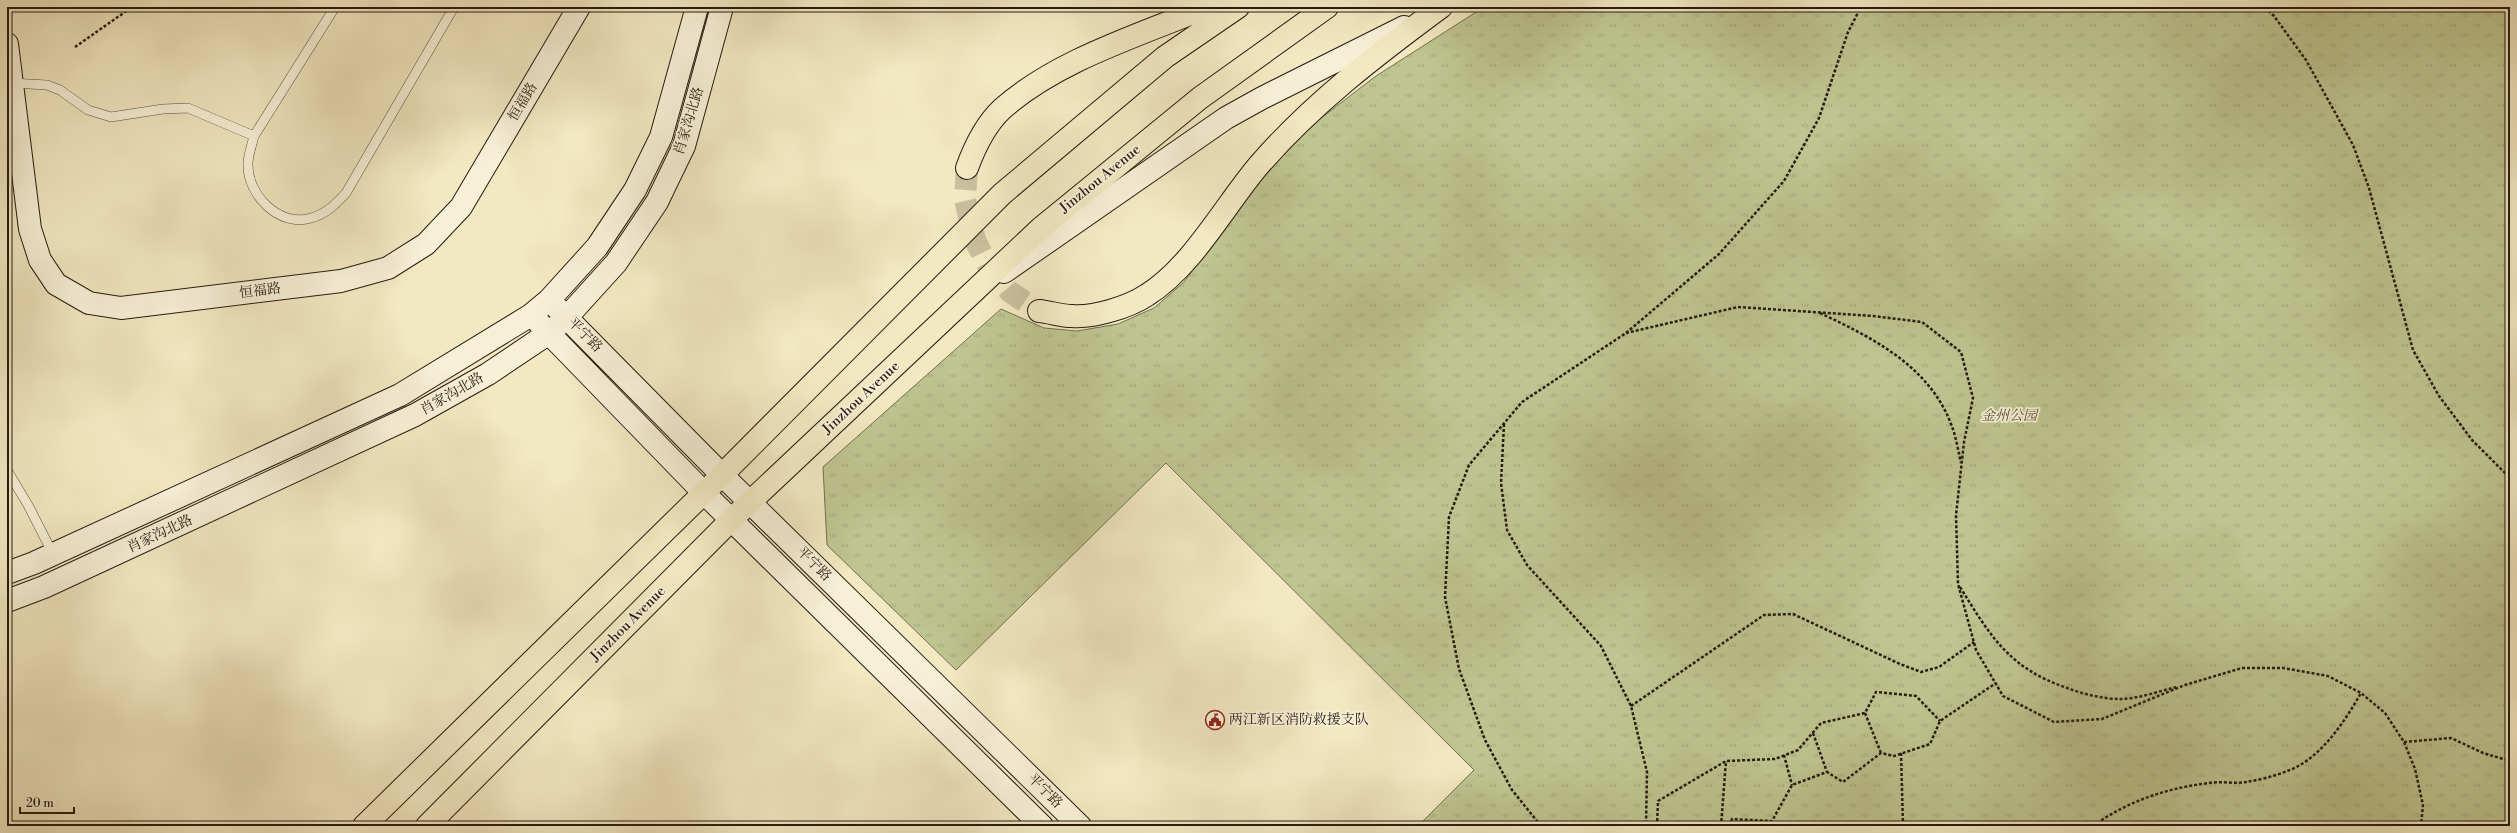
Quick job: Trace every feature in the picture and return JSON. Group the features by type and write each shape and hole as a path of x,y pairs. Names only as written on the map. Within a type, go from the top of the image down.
{"main road":[{"name":"恒福路","path":"7,44 30,229 40,260 56,284 89,303 121,308 341,282 388,268 426,244 461,207 579,7"},
{"name":"肖家沟北路","path":"7,573 53,554 400,395 531,315 549,300 597,247 635,190 661,137 697,7"},
{"name":"肖家沟北路","path":"7,601 44,587 415,415 488,374 549,333 567,317 616,263 657,202 684,146 722,7"},
{"path":"967,168 978,138 1002,109 1036,84 1073,63 1207,7"},
{"path":"364,826 704,493 1002,194 1165,57 1238,7"},
{"name":"Jinzhou Avenue","path":"426,826 732,519 1041,228 1200,98 1327,7"},
{"path":"964,300 1192,140 1226,118 1262,98 1442,7"},
{"path":"1039,310 1073,317 1114,310 1147,295 1179,268 1259,165 1302,119 1367,62 1442,7"},
{"name":"平宁路","path":"549,300 722,475 1080,826"},
{"name":"平宁路","path":"531,315 704,493 1042,826"}],"lane":[{"path":"335,7 254,136 248,164 254,191 262,202 287,217 297,220 311,219 322,214 336,205 346,193 454,7"},
{"path":"12,83 47,85 60,90 88,110 111,117 162,109 188,108 254,136"},
{"path":"7,470 28,505 53,554"}],"path":[{"path":"74,47 132,7"},
{"path":"1541,826 1512,790 1485,740 1459,669 1446,597 1449,517 1469,465 1522,402 1626,333 1719,254 1784,181 1819,118 1848,32 1861,7"},
{"path":"2265,7 2274,16 2306,60 2353,145 2369,188 2413,350 2440,396 2472,440 2510,478"},
{"path":"1626,333 1738,307 1817,312 1922,322 1961,352 1973,398 1962,465 1956,515 1958,584 1974,642 2003,696 2054,722 2102,719 2185,685"},
{"path":"1817,312 1867,336 1907,362 1936,392 1952,424 1962,465"},
{"path":"1504,424 1501,483 1507,530 1527,564 1600,646 1631,706 1647,772 1646,826"},
{"path":"1958,584 1992,636 2014,661 2045,681 2083,694 2121,699 2185,685 2242,668 2283,668 2328,676 2361,693 2385,713 2404,742 2415,769 2423,805 2421,826"},
{"path":"1631,706 1764,615 1793,614 1900,664 1921,672 1939,667 1974,642"},
{"path":"1881,753 1894,756 1930,744 1940,721 1996,683"},
{"path":"1881,753 1865,713 1876,692 1916,696 1940,721"},
{"path":"2093,826 2115,810 2152,795 2210,782 2246,782 2288,771 2314,754 2343,725 2361,693"},
{"path":"1657,826 1658,801 1726,761 1775,759 1798,750 1821,723 1865,713"},
{"path":"1813,733 1827,772 1843,782 1881,753"},
{"path":"2404,742 2451,738 2484,753 2510,761"},
{"path":"1901,753 1903,826"},
{"path":"1784,755 1792,785"},
{"path":"1721,826 1726,761"},
{"path":"1730,826 1732,819 1772,821 1792,785 1827,772"}],"green space":[{"name":"金州公园","path":"1484,7 2510,7 2510,826 1418,826 1474,770 1166,463 956,670 827,545 823,467 1001,309 1044,328 1077,331 1118,324 1154,308 1184,282 1267,172 1308,128 1376,76"}],"tunnel":[{"path":"967,168 965,200 975,240 989,268 1010,292 1039,311"}],"place":[{"name":"两江新区消防救援支队","path":"1215,720"}]}
